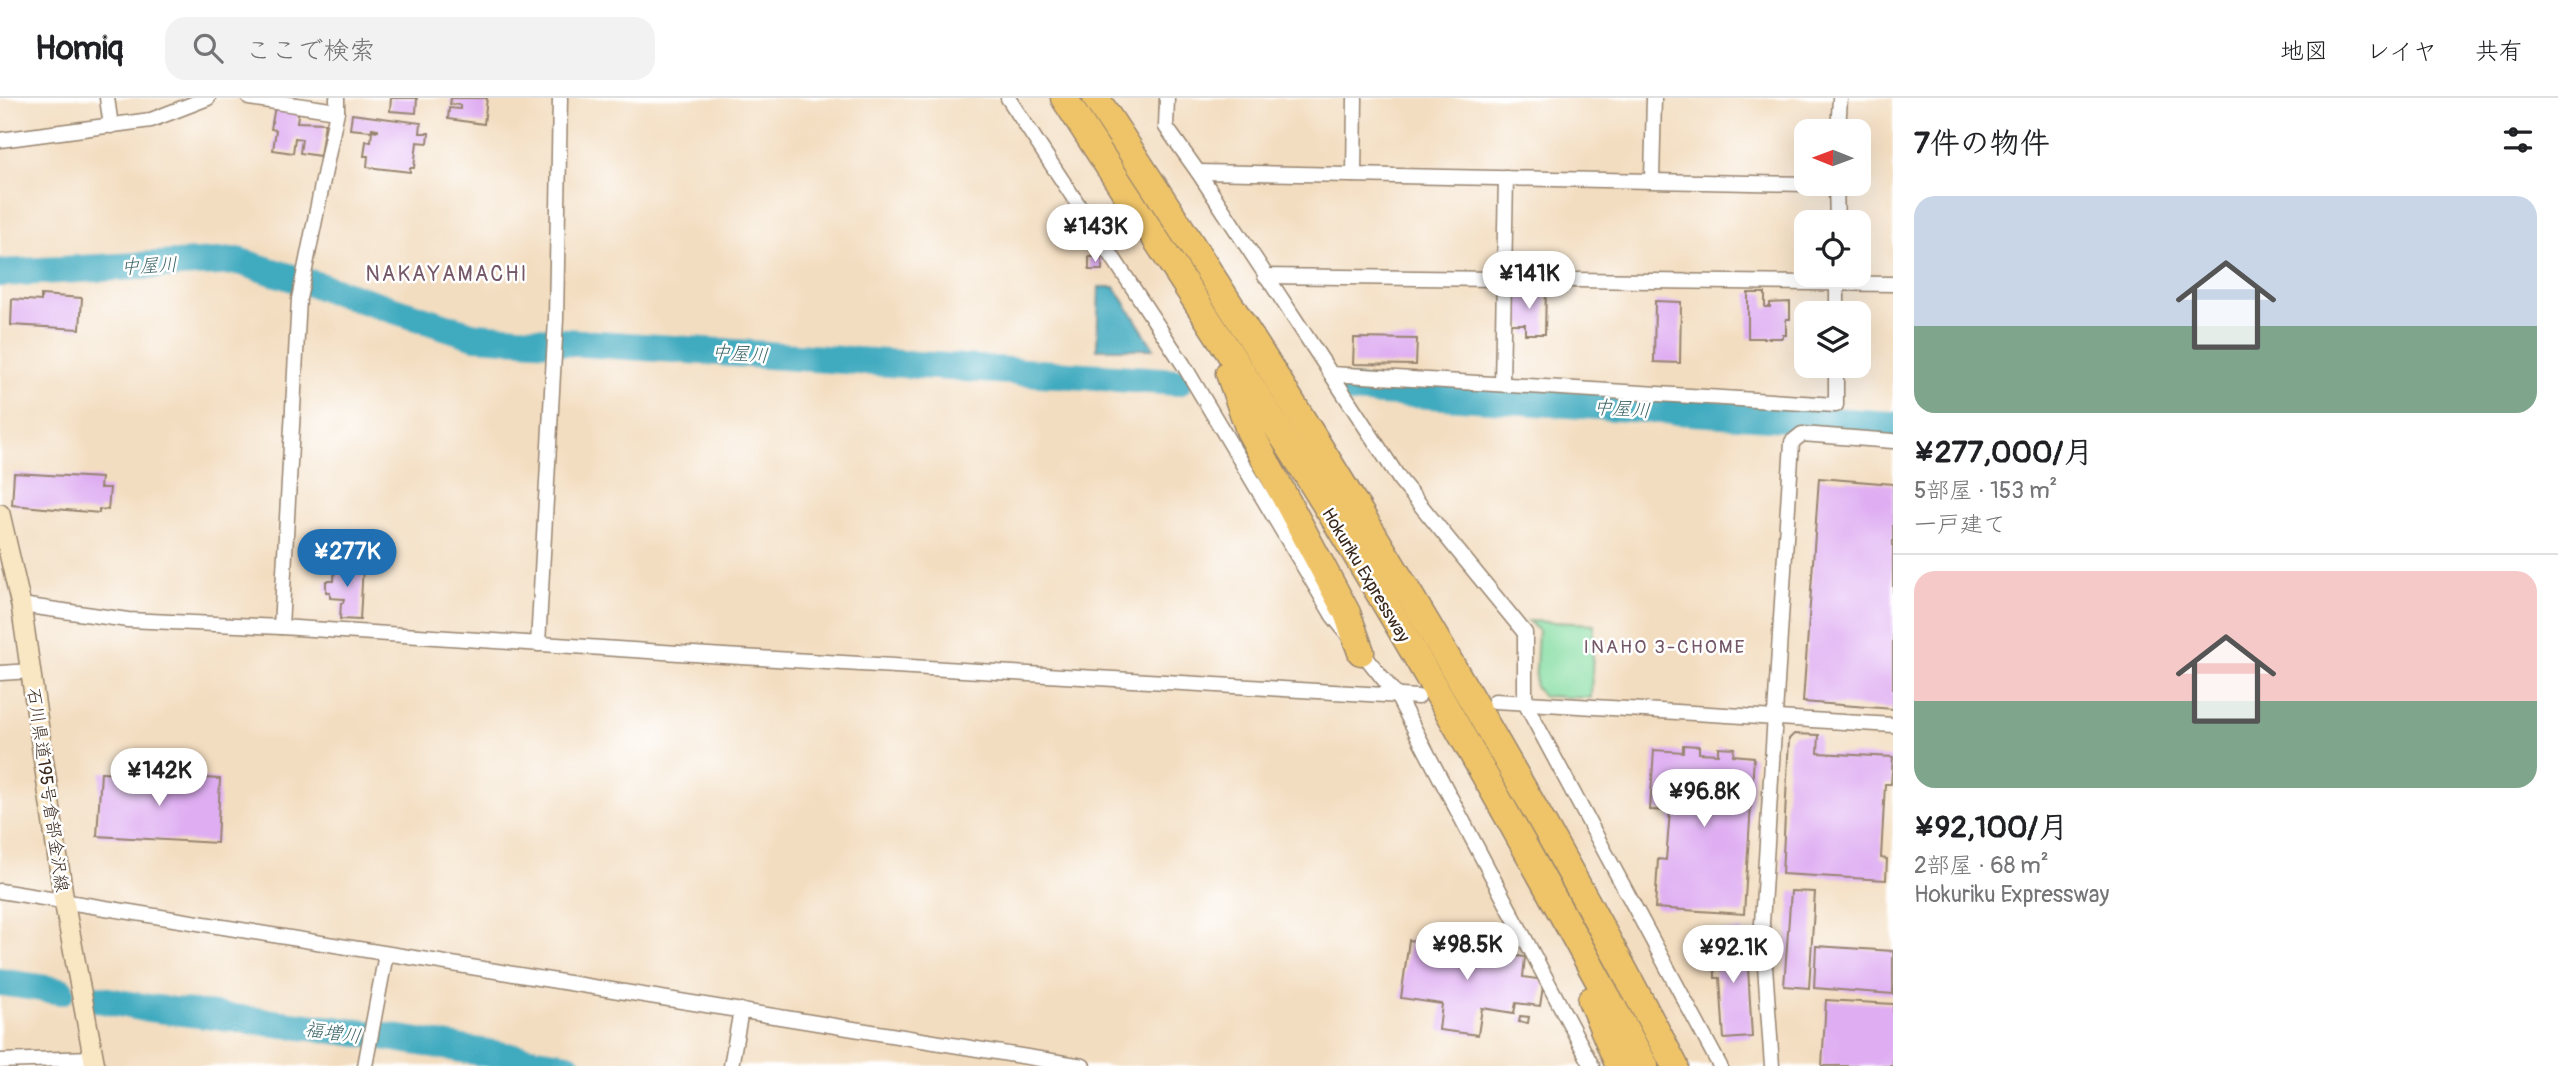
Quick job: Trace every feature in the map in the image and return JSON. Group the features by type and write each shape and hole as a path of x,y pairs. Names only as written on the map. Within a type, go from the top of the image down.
{"highway":[{"name":"Hokuriku Expressway","path":"1064,98 1213,326 1391,615 1491,787 1645,1066"},
{"name":"Hokuriku Expressway","path":"1096,98 1270,367 1414,601 1526,793 1675,1066"},
{"path":"1213,326 1249,430 1347,613 1361,652"},
{"path":"1391,615 1420,678 1555,922 1619,1066"}],"main road":[{"name":"石川県道195号倉部金沢線","path":"0,514 13,597 31,671 64,901 94,1062"}],"street":[{"path":"107,98 111,126"},
{"path":"0,140 151,120 208,98"},
{"path":"249,98 337,105 299,299 281,627"},
{"path":"538,644 556,319 560,98"},
{"path":"1008,98 1183,364 1333,617 1397,696 1592,1066"},
{"path":"1167,98 1166,127 1399,480 1525,633 1525,703 1720,1066"},
{"path":"1354,175 1355,98"},
{"path":"1652,180 1654,98"},
{"path":"1839,119 1840,98"},
{"path":"1198,172 1794,184"},
{"path":"1502,383 1506,178"},
{"path":"1265,276 1794,280"},
{"path":"1871,282 1893,284"},
{"path":"1331,374 1836,405 1836,378"},
{"path":"1772,1066 1762,937 1792,442 1802,434 1893,442"},
{"path":"13,597 128,620 281,627 1418,697"},
{"path":"0,673 31,671"},
{"path":"1495,701 1893,725"},
{"path":"0,891 1083,1066"},
{"path":"365,1066 386,954"},
{"path":"731,1066 741,1010"},
{"path":"0,1060 94,1062"}],"green space":[{"path":"1528,621 1594,624 1591,698 1543,696 1535,687 1538,630"}],"water":[{"path":"1099,287 1115,287 1154,349 1097,349"}],"building":[{"path":"391,98 417,98 416,113 390,111"},
{"path":"451,98 487,98 484,124 448,119 449,108 460,109 460,105 450,104"},
{"path":"275,106 299,109 297,122 325,123 320,156 300,153 302,139 295,138 293,153 273,150 276,130 271,129"},
{"path":"352,114 421,123 420,133 429,133 428,143 417,142 414,168 410,168 410,172 367,167 368,156 364,156 366,141 371,142 372,130 378,129 350,129"},
{"path":"1089,257 1102,257 1102,270 1089,270"},
{"path":"1529,288 1546,288 1545,334 1525,334 1525,324 1509,324 1510,294 1527,295 1529,301"},
{"path":"1748,293 1765,293 1765,307 1770,307 1770,303 1790,302 1790,319 1786,319 1786,335 1783,335 1783,338 1748,338"},
{"path":"41,295 82,298 80,329 11,325 12,299 41,301"},
{"path":"1655,301 1681,302 1680,363 1654,362"},
{"path":"1354,338 1417,339 1416,365 1353,364"},
{"path":"14,473 101,478 100,488 110,488 108,510 99,509 99,513 12,505"},
{"path":"1819,478 1893,484 1893,709 1803,702"},
{"path":"335,563 363,565 360,620 340,619 341,603 344,599 330,598 330,592 326,592 326,581 334,581"},
{"path":"1794,734 1819,735 1818,753 1893,757 1891,784 1885,784 1881,858 1887,859 1886,880 1782,874 1789,739"},
{"path":"1683,745 1699,746 1699,753 1718,754 1718,747 1734,748 1733,755 1754,757 1744,914 1655,908 1658,859 1666,860 1670,811 1650,810 1654,750 1683,752"},
{"path":"101,772 220,779 217,843 97,836"},
{"path":"1791,891 1815,892 1809,988 1784,986"},
{"path":"1471,927 1491,930 1490,938 1471,935"},
{"path":"1743,930 1745,963 1720,964 1721,970 1748,968 1752,1037 1724,1039 1720,978 1715,978 1714,932"},
{"path":"1409,940 1458,947 1459,941 1488,945 1487,952 1525,957 1523,977 1544,980 1540,1006 1516,1003 1514,1013 1482,1008 1478,1035 1439,1030 1442,1004 1401,998"},
{"path":"1816,946 1893,951 1893,994 1814,988"},
{"path":"1826,1000 1893,1004 1893,1066 1822,1066"},
{"path":"1520,1016 1529,1017 1528,1023 1519,1022"}],"waterway":[{"name":"中屋川","path":"0,273 238,261 296,279"},
{"name":"中屋川","path":"310,283 475,336 1178,382"},
{"name":"中屋川","path":"1350,390 1893,425"},
{"name":"福増川","path":"0,982 61,991"},
{"name":"福増川","path":"98,999 140,1007 376,1035 568,1066"}],"district":[{"name":"NAKAYAMACHI","path":"447,274"},
{"name":"INAHO 3-CHOME","path":"1665,646"}]}
